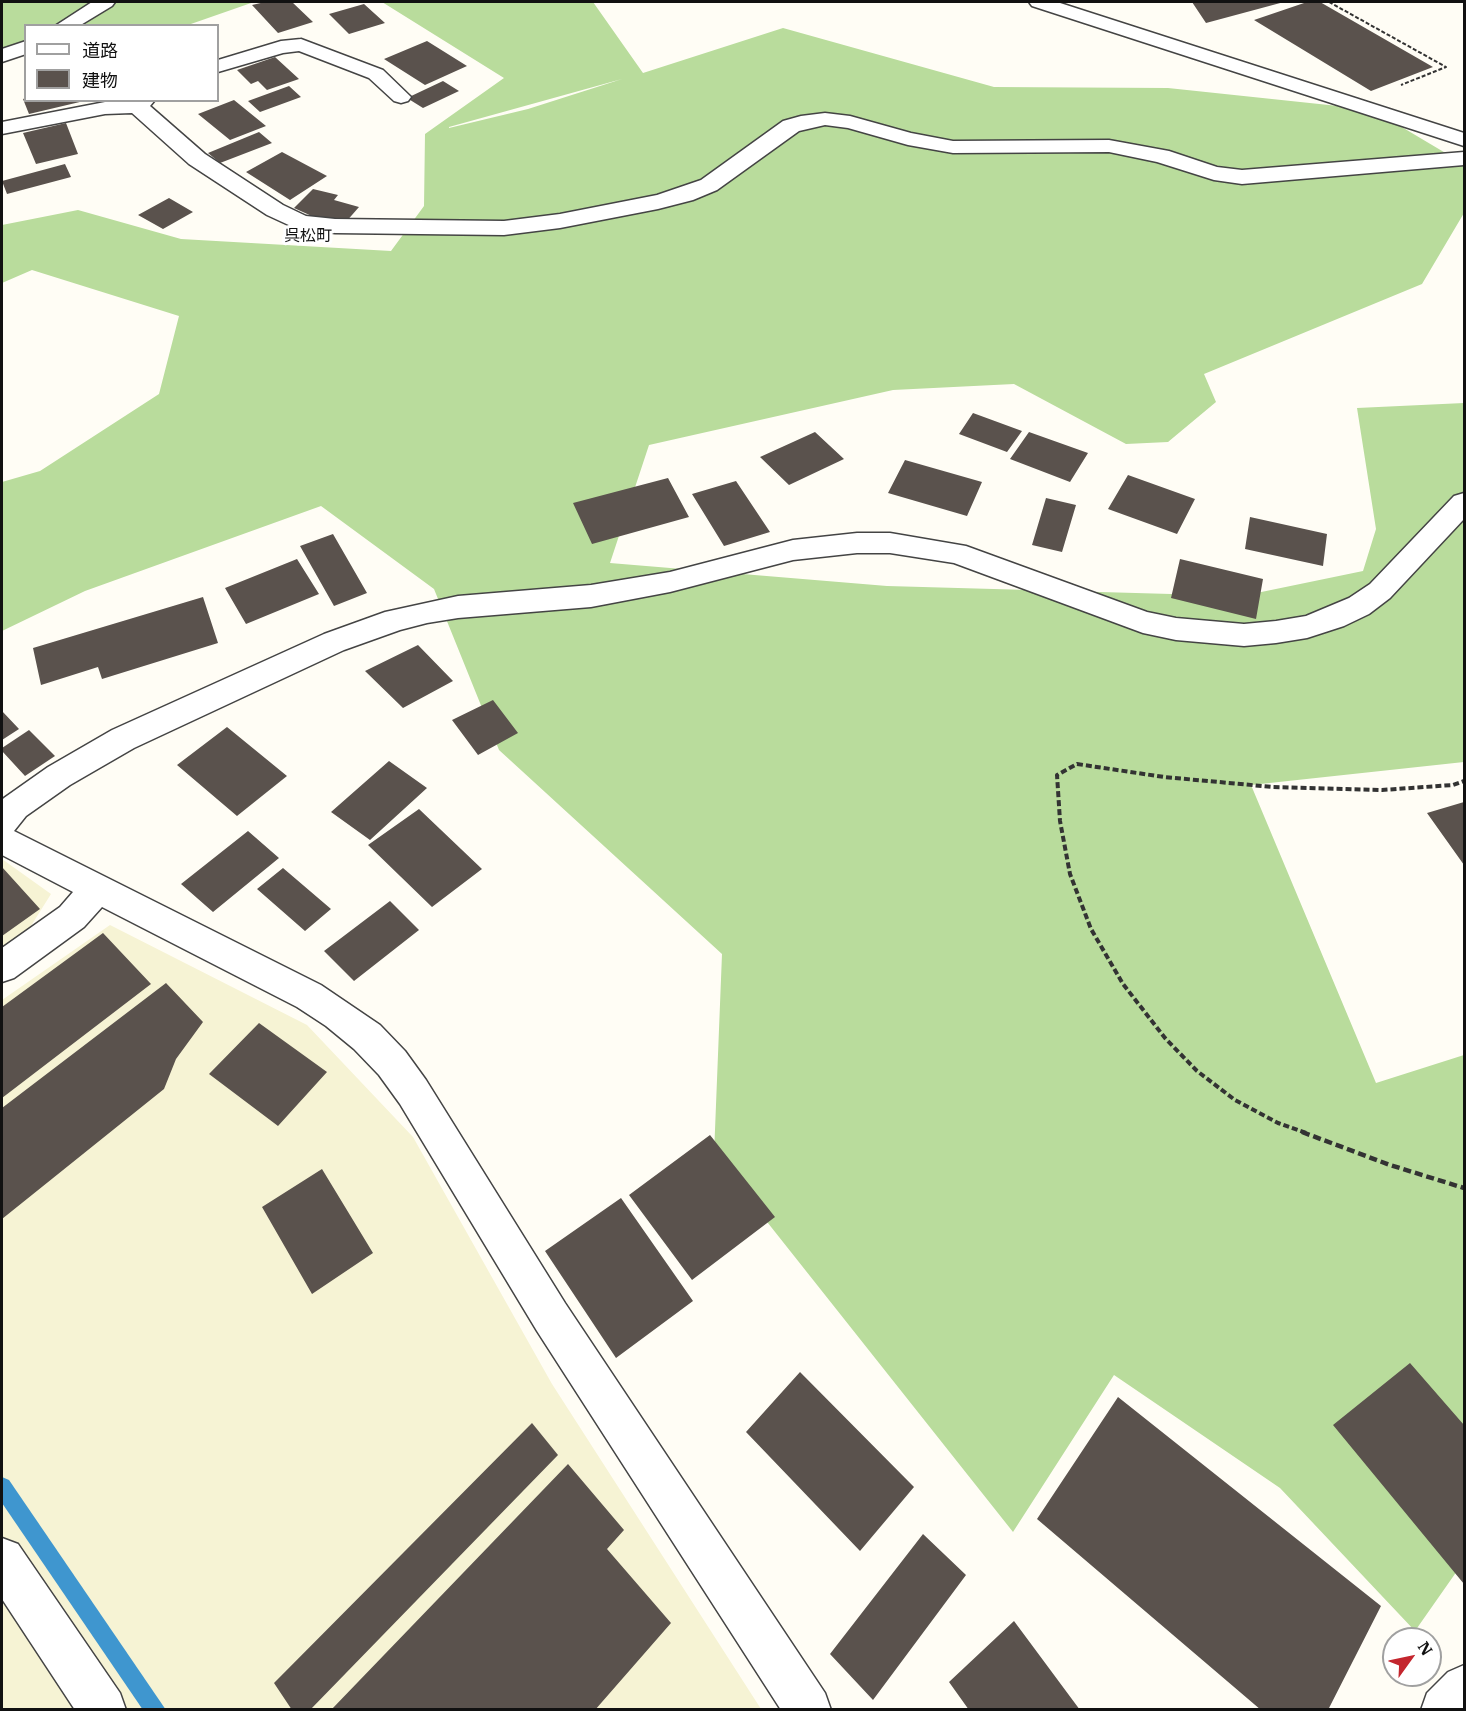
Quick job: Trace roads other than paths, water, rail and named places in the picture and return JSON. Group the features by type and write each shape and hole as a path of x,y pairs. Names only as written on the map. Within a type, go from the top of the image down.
{"street":[{"path":"67,24 105,2"},
{"path":"1039,2 1464,140"},
{"path":"219,66 281,47 301,45 376,74 401,97"},
{"path":"2,56 24,48"},
{"path":"2,128 141,103 197,159 275,210 301,222 335,226 504,228 560,221 658,202 709,185 791,126 801,122 825,119 850,122 908,139 953,147 1109,146 1144,152 1214,173 1242,177 1464,159"},
{"path":"2,822 15,807 59,776 123,739 334,642 395,620 427,612 458,607 591,596 670,582 793,550 857,543 890,543 923,547 977,560 1111,611 1165,627 1210,634 1244,635 1276,632 1307,627 1359,606 1380,591 1464,503"},
{"path":"2,840 309,996 358,1030 392,1063 413,1092 551,1317 808,1710"},
{"path":"2,967 72,917 98,889"},
{"path":"2,1560 103,1710"},
{"path":"1444,1710 1464,1688"}],"waterway":[{"path":"2,1487 156,1710"}],"district":[{"name":"呉松町","path":"308,236"}]}
